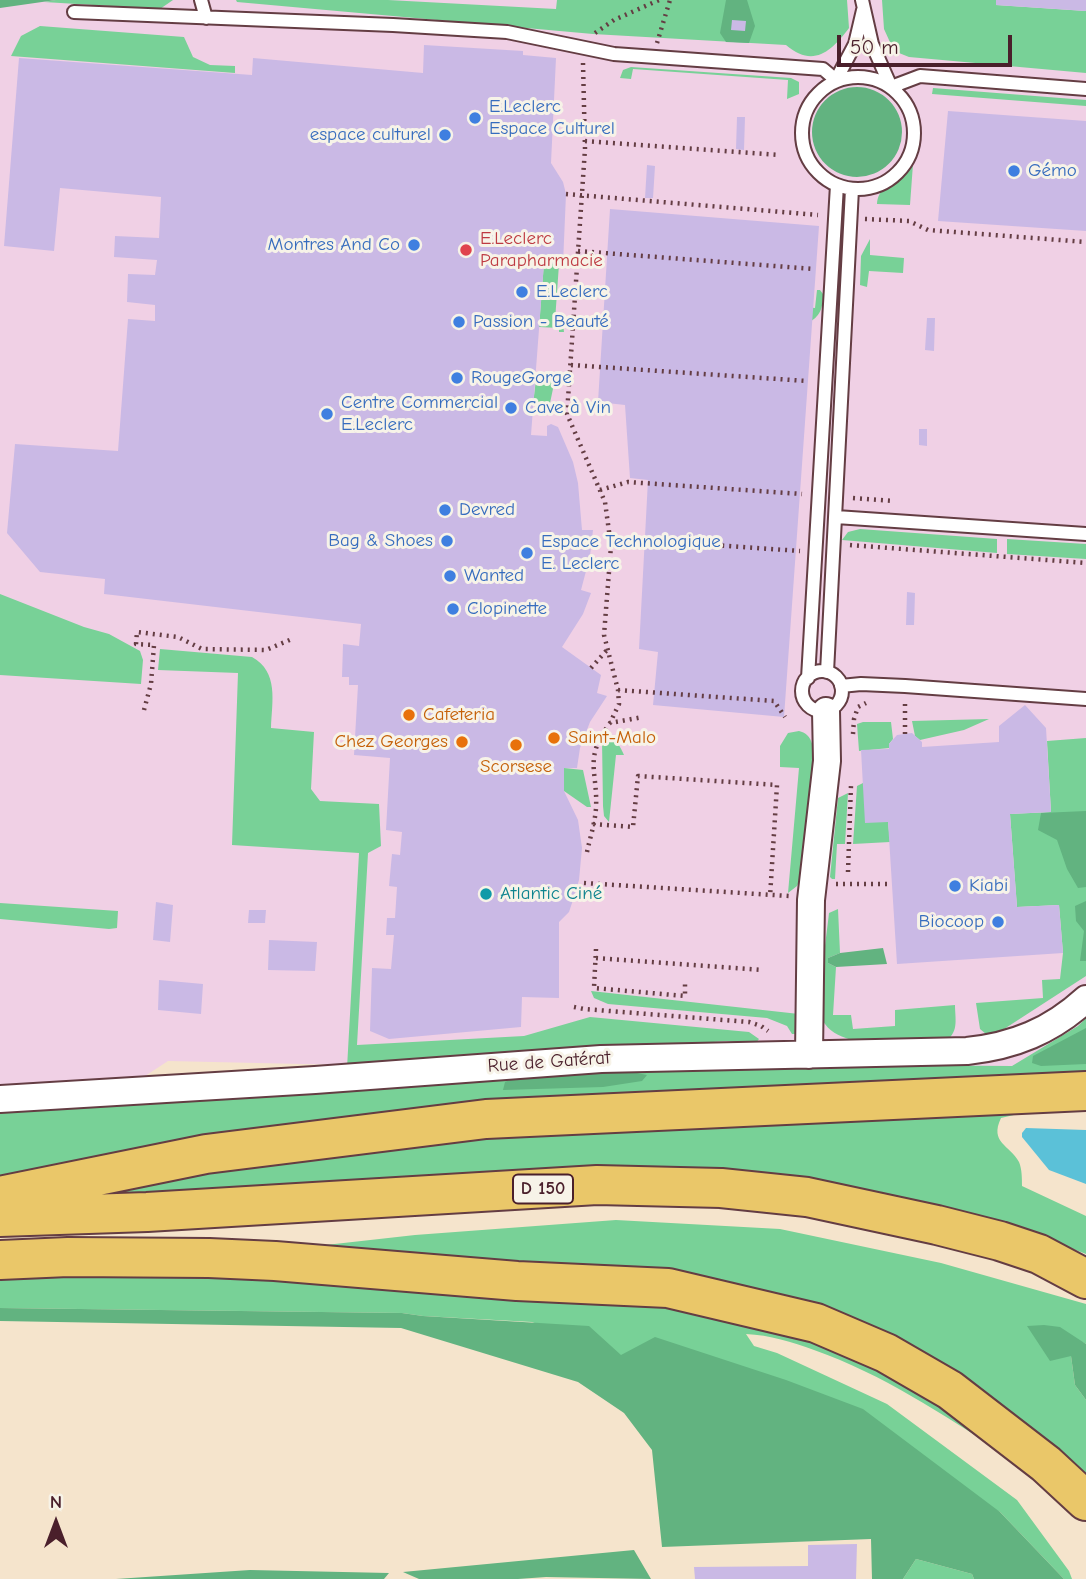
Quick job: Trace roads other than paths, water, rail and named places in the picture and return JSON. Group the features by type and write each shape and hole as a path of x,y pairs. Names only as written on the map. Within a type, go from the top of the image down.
{"main road":[{"path":"0,1196 205,1154 486,1119 1086,1091"},
{"name":"D 150","path":"0,1217 147,1213 597,1185 721,1188 807,1196 937,1225 1039,1254 1080,1277"},
{"name":"D 150","path":"0,1246 530,1211 665,1208 726,1210 880,1233 1080,1277"},
{"path":"0,1260 68,1257 209,1258 517,1281 668,1288 816,1323 886,1353 950,1390 1046,1464 1086,1501"}],"street":[{"path":"796,1055 812,882 827,761 826,711"},
{"name":"Rue de Gatérat","path":"0,1099 601,1059 967,1051 1021,1041 1046,1030 1086,999"}],"lane":[{"path":"201,0 205,18"},
{"path":"836,80 855,44 862,5"},
{"path":"862,5 872,44 891,87"},
{"path":"74,12 507,32 614,54 823,69 836,80"},
{"path":"855,76 874,78 891,87 903,98 911,112 913,145 907,160 897,173 869,188 837,185 824,178 813,167 802,140 801,126 813,99 823,88 836,80 855,76"},
{"path":"891,87 920,76 1086,89"},
{"path":"808,678 837,185"},
{"path":"827,672 852,188"},
{"path":"836,517 1086,534"},
{"path":"815,672 827,672 834,675 841,686 841,698 838,704 826,711 814,709 804,700 802,687 815,672"},
{"path":"841,686 883,685 1086,699"}],"water":[{"path":"1026,1128 1086,1130 1086,1184 1049,1170 1022,1137"}],"place":[{"name":"E.Leclerc Espace Culturel","path":"475,118"},
{"name":"espace culturel","path":"445,135"},
{"name":"Gémo","path":"1014,171"},
{"name":"Montres And Co","path":"414,245"},
{"name":"E.Leclerc Parapharmacie","path":"466,250"},
{"name":"E.Leclerc","path":"522,292"},
{"name":"Passion - Beauté","path":"459,322"},
{"name":"RougeGorge","path":"457,378"},
{"name":"Cave à Vin","path":"511,408"},
{"name":"Centre Commercial E.Leclerc","path":"327,414"},
{"name":"Devred","path":"445,510"},
{"name":"Bag & Shoes","path":"447,541"},
{"name":"Espace Technologique E. Leclerc","path":"527,553"},
{"name":"Wanted","path":"450,576"},
{"name":"Clopinette","path":"453,609"},
{"name":"Cafeteria","path":"409,715"},
{"name":"Saint-Malo","path":"554,738"},
{"name":"Chez Georges","path":"462,742"},
{"name":"Scorsese","path":"516,745"},
{"name":"Kiabi","path":"955,886"},
{"name":"Atlantic Ciné","path":"486,894"},
{"name":"Biocoop","path":"998,922"}]}
